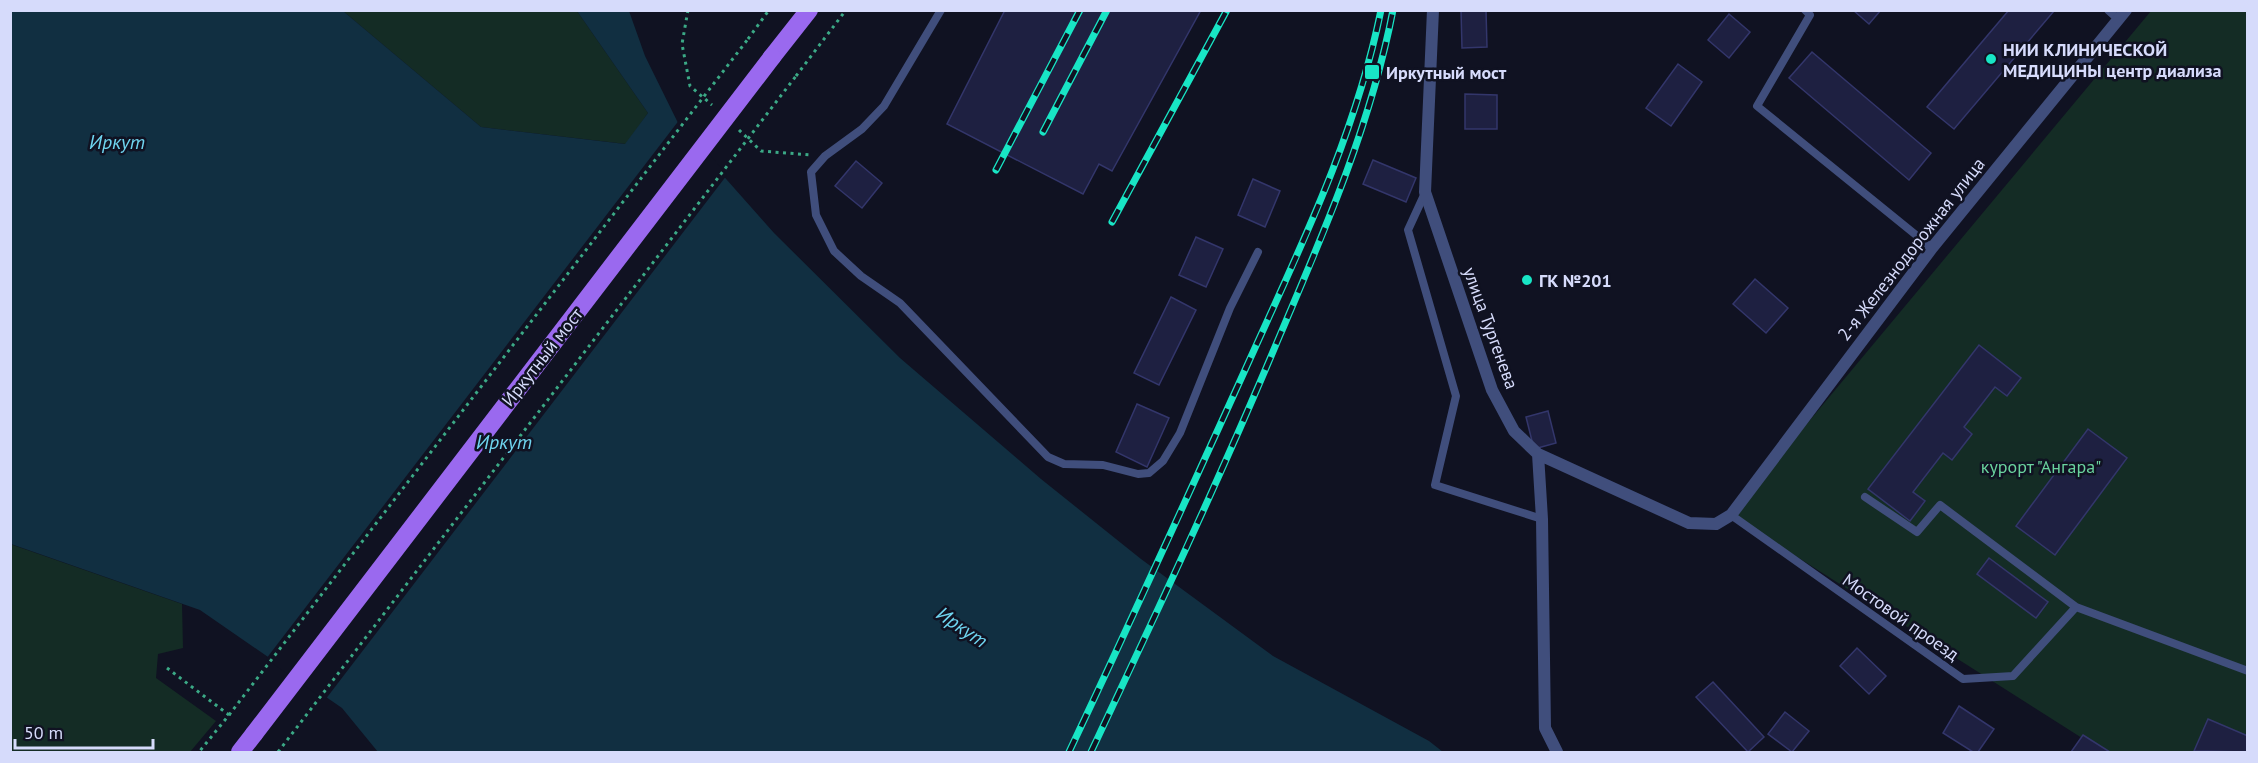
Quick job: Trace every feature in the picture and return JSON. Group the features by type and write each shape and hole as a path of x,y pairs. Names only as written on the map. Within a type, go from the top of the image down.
{"main road":[{"name":"Иркутный мост","path":"240,753 809,10"}],"street":[{"name":"улица Тургенева","path":"1433,10 1425,192 1492,390 1514,431 1538,454 1689,523 1716,524 1731,515"},
{"name":"2-я Железнодорожная улица","path":"1731,515 1932,248 2122,15"},
{"path":"1538,454 1542,519 1545,728 1557,753"}],"lane":[{"path":"941,10 884,106 862,129 825,156 811,172 816,215 834,251 861,276 900,303 1047,458 1064,464 1102,465 1138,474 1149,473 1163,461 1180,433 1230,308 1258,252"},
{"path":"1805,10 1810,15 1757,106 1932,248"},
{"path":"2108,10 2122,15"},
{"path":"1425,192 1408,230 1456,396 1436,485 1542,519"},
{"path":"1864,497 1917,532 1940,505 2076,606 2247,671"},
{"name":"Мостовой проезд","path":"1731,515 1963,679 2013,676 2076,606"}],"path":[{"path":"199,753 769,10"},
{"path":"279,752 846,10"},
{"path":"167,668 229,715"}],"green space":[{"path":"343,11 577,11 648,113 626,144 481,127"},
{"name":"курорт \"Ангара\"","path":"2151,11 2247,11 2247,752 2104,752 1731,515"},
{"path":"10,544 182,604 183,648 158,654 156,678 216,721 190,752 11,752"}],"water":[{"name":"Иркут","path":"10,11 343,11 481,127 625,144 648,113 577,11 629,11 645,56 680,127 774,233 900,358 1041,479 1141,559 1273,656 1429,741 1443,752 378,752 342,708 200,610 11,544"}],"pier":[{"path":"680,119 727,175 325,700 266,659"}],"building":[{"path":"1005,10 1201,10 1112,171 1099,164 1083,194 947,124"},
{"path":"1461,10 1486,10 1487,47 1462,48"},
{"path":"1853,10 1881,10 1869,24"},
{"name":"НИИ КЛИНИЧЕСКОЙ МЕДИЦИНЫ центр диализа","path":"2009,10 2054,11 1954,129 1927,107"},
{"path":"1729,14 1750,32 1729,58 1708,40"},
{"path":"1812,52 1931,153 1909,180 1789,78"},
{"path":"1678,64 1702,82 1671,126 1646,108"},
{"path":"1465,94 1497,95 1497,129 1465,129"},
{"path":"1373,160 1416,178 1406,202 1363,184"},
{"path":"856,161 882,183 862,208 835,186"},
{"path":"1253,179 1280,191 1265,227 1238,215"},
{"path":"1196,237 1223,249 1206,287 1179,275"},
{"path":"1755,279 1788,308 1766,333 1733,304"},
{"path":"1171,297 1196,310 1159,385 1134,373"},
{"path":"1979,345 2021,378 2007,396 1995,387 1964,427 1972,434 1952,460 1943,453 1913,492 1925,501 1910,521 1868,489"},
{"path":"1137,404 1169,418 1147,467 1116,452"},
{"path":"1548,411 1556,443 1534,449 1526,417"},
{"path":"2088,429 2127,458 2055,555 2016,526"},
{"path":"1989,558 2048,602 2036,618 1977,574"},
{"path":"1857,648 1886,676 1869,694 1840,666"},
{"path":"1713,682 1764,737 1748,752 1696,697"},
{"path":"1959,706 1994,729 1978,752 1973,752 1943,733"},
{"path":"1785,712 1809,731 1792,752 1768,734"},
{"path":"2208,719 2248,736 2248,752 2194,751"},
{"path":"2083,735 2110,752 2071,752"}],"railway":[{"path":"996,170 1080,10"},
{"path":"1043,132 1107,10"},
{"path":"1112,222 1227,10"},
{"path":"1069,752 1285,282 1323,194 1356,104 1381,10"},
{"path":"1091,752 1211,493 1314,256 1359,135 1384,52 1393,10"}],"place":[{"name":"НИИ КЛИНИЧЕСКОЙ МЕДИЦИНЫ центр диализа","path":"1991,59"},
{"name":"Иркутный мост","path":"1372,72"},
{"name":"ГК №201","path":"1527,280"}]}
